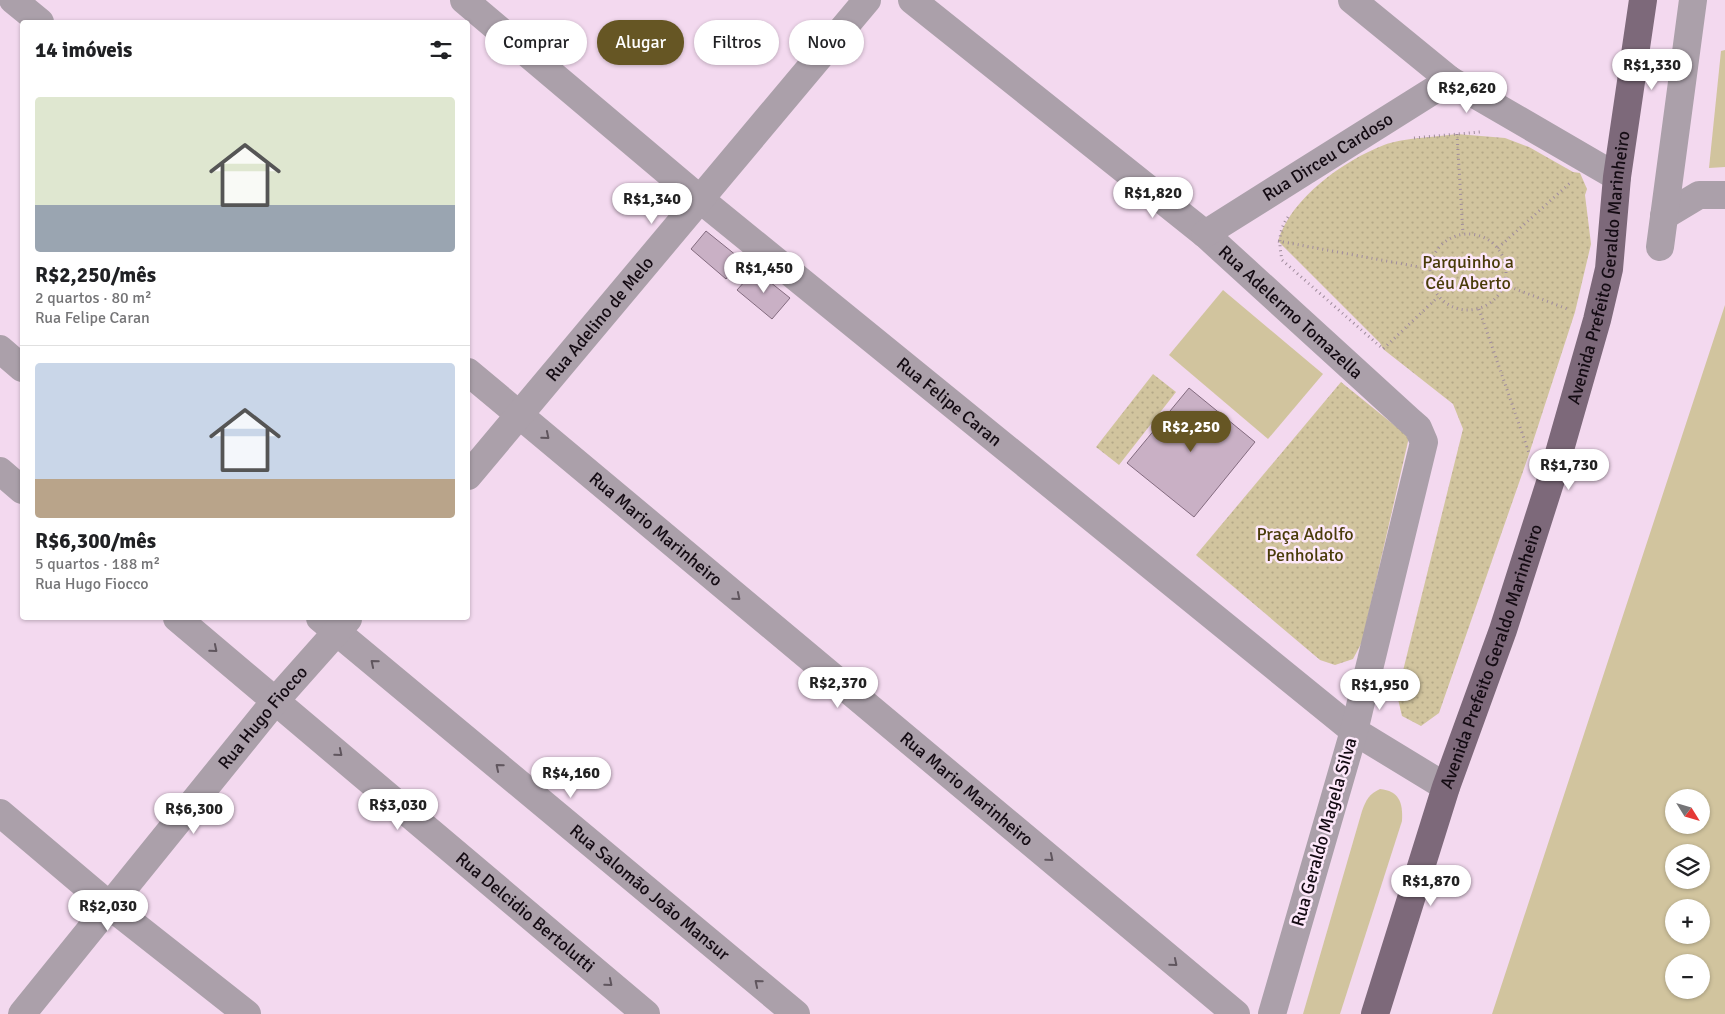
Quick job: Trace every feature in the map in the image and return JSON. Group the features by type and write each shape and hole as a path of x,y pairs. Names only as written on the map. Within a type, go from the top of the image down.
{"main road":[{"name":"Avenida Prefeito Geraldo Marinheiro","path":"1375,1014 1446,787 1503,630 1555,466 1597,320 1609,269 1617,177 1644,0"}],"street":[{"path":"13,0 38,20"},
{"name":"Rua Felipe Caran","path":"464,0 701,200 1354,731 1446,787"},
{"name":"Rua Adelino de Melo","path":"470,474 867,0"},
{"name":"Rua Adelermo Tomazella","path":"912,0 1205,234 1409,420"},
{"path":"1352,0 1450,80 1617,177"},
{"path":"1660,247 1693,0"},
{"name":"Rua Dirceu Cardoso","path":"1205,234 1450,80"},
{"path":"1664,216 1698,195 1725,195"},
{"path":"0,349 20,366"},
{"name":"Rua Mario Marinheiro","path":"470,374 1236,1014"},
{"name":"Rua Geraldo Magela Silva","path":"1272,1014 1354,731 1424,442 1418,428 1409,420"},
{"path":"0,471 20,488"},
{"name":"Rua Delcidio Bertolutti","path":"179,620 646,1014"},
{"name":"Rua Hugo Fiocco","path":"22,1014 276,700 335,622"},
{"name":"Rua Salomão João Mansur","path":"335,622 796,1014"},
{"path":"0,813 110,906 247,1014"}],"path":[{"path":"1406,138 1488,132"},
{"path":"1456,134 1464,234"},
{"path":"1498,248 1573,180"},
{"path":"1289,216 1284,223 1278,241 1282,260 1383,349 1438,297"},
{"path":"1464,234 1476,235 1489,240 1498,248 1505,260 1506,273 1505,285 1499,296 1479,309 1466,311 1454,308 1438,297 1431,282 1430,269 1433,257 1440,246 1451,238 1464,234"},
{"path":"1278,241 1430,269"},
{"path":"1505,285 1575,312"},
{"path":"1479,309 1531,461"}],"green space":[{"path":"1725,50 1725,167 1709,168 1721,51"},
{"name":"Parquinho a Céu Aberto","path":"1457,134 1505,138 1529,147 1573,172 1580,173 1587,189 1585,195 1591,244 1575,312 1529,454 1439,713 1421,726 1402,716 1397,695 1463,429 1453,404 1383,349 1380,343 1278,241 1294,210 1306,196 1320,183 1352,161 1391,143 1409,139"},
{"path":"1223,290 1323,374 1268,439 1169,355"},
{"path":"1725,305 1725,1014 1492,1014"},
{"path":"1153,374 1176,392 1119,465 1096,447"},
{"name":"Praça Adolfo Penholato","path":"1341,382 1409,437 1362,642 1353,659 1335,665 1320,660 1196,555"},
{"path":"1380,789 1392,792 1399,799 1402,808 1402,821 1340,1014 1303,1014 1362,811 1368,798"}],"building":[{"path":"706,231 742,260 726,279 691,249"},
{"path":"755,270 790,298 772,319 737,290"},
{"path":"1189,388 1255,442 1194,517 1127,463"}]}
